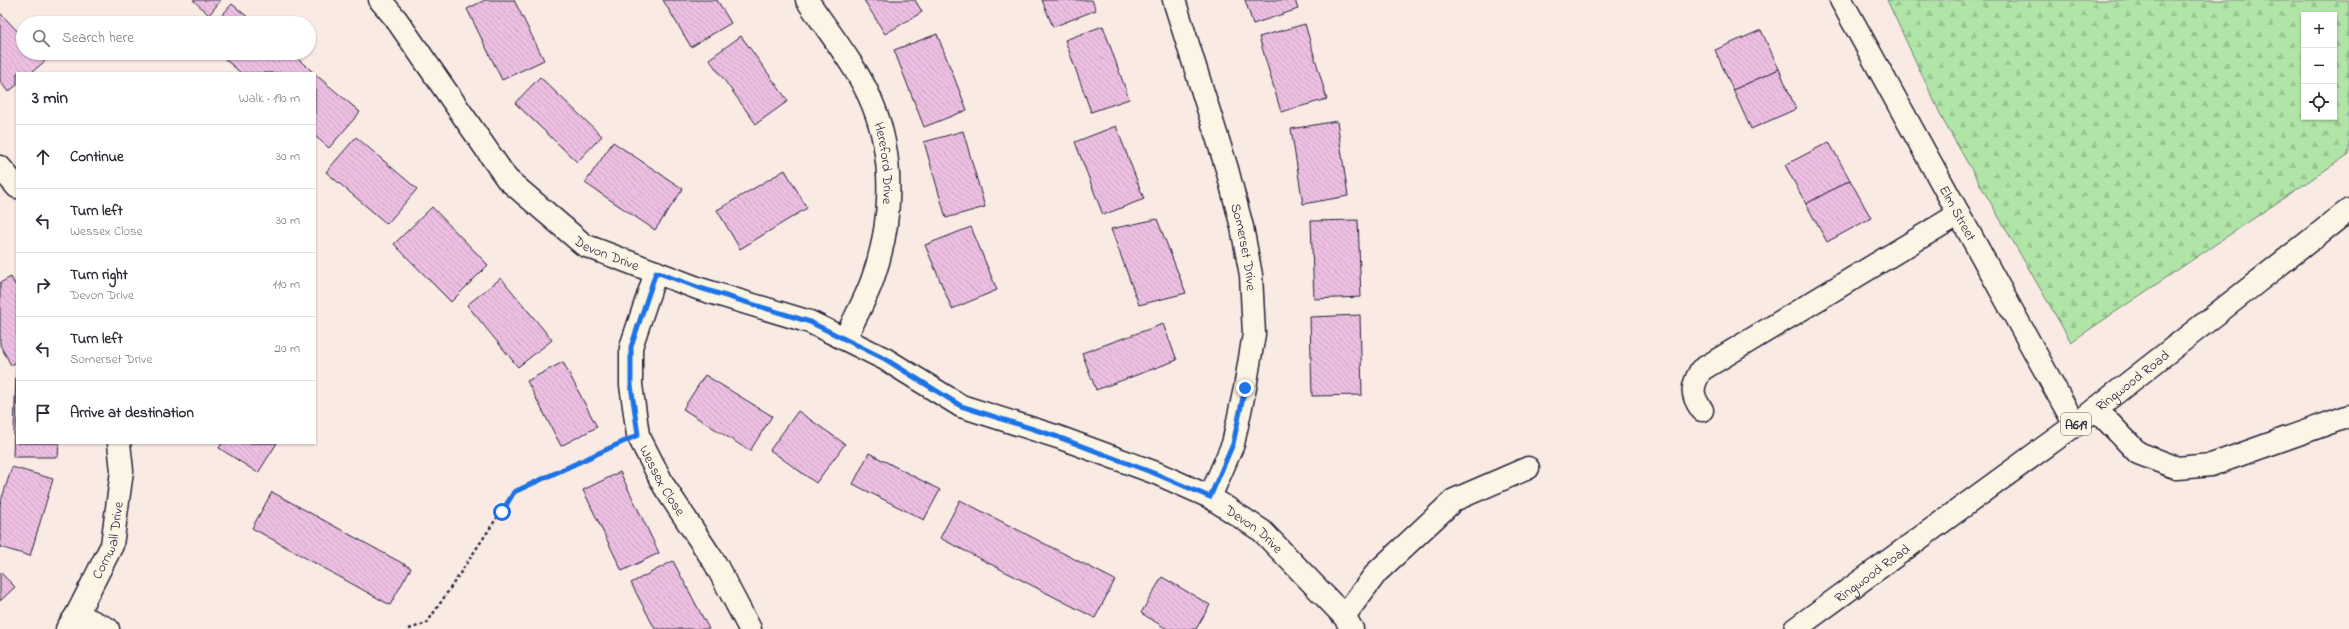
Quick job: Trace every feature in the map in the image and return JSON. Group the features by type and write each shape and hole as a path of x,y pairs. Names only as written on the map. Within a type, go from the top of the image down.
{"main road":[{"name":"Devon Drive","path":"380,0 396,19 506,178 584,245 700,288 810,322 885,359 961,406 1058,437 1156,474 1210,497 1262,531 1348,622"},
{"name":"Hereford Drive","path":"807,0 847,58 873,105 889,166 887,222 873,278 845,339"},
{"name":"Somerset Drive","path":"1174,0 1228,169 1242,227 1251,275 1254,334 1245,388 1233,444 1210,497"},
{"name":"Elm Street","path":"1841,0 2075,425"},
{"path":"0,167 16,185"},
{"name":"Ringwood Road","path":"1795,629 2075,425 2349,210"},
{"path":"1702,410 1694,399 1694,384 1701,370 1959,214"},
{"name":"Wessex Close","path":"656,272 631,347 631,385 638,435 664,486 715,563 750,629"},
{"path":"2096,409 2138,454 2177,468 2211,465 2349,416"},
{"name":"Cornwall Drive","path":"72,622 112,545 122,471 119,444"},
{"path":"1348,622 1377,572 1454,500 1528,468"},
{"path":"72,622 108,629"}],"path":[{"path":"409,629 428,623 514,492 638,435"}],"green space":[{"path":"1887,0 2349,0 2349,154 2071,342 1944,122"}],"building":[{"path":"193,0 221,0 209,15"},
{"path":"485,0 514,0 544,60 502,80 467,9"},
{"path":"663,0 717,0 731,23 691,47"},
{"path":"864,0 915,0 922,12 885,34"},
{"path":"1042,0 1092,0 1096,10 1053,27"},
{"path":"1245,0 1295,0 1298,9 1253,24"},
{"path":"232,4 247,16 221,16"},
{"path":"0,13 16,30 16,60 46,60 32,72 16,72 16,86 8,92 0,81"},
{"path":"1305,24 1327,99 1281,112 1259,37"},
{"path":"1103,26 1129,99 1091,112 1065,40"},
{"path":"1761,30 1779,69 1733,90 1715,50"},
{"path":"937,34 967,110 924,127 894,50"},
{"path":"741,36 788,101 756,124 709,59"},
{"path":"226,60 299,60 313,72 240,72"},
{"path":"1779,69 1796,109 1751,129 1733,90"},
{"path":"316,75 360,112 329,148 316,137"},
{"path":"540,77 602,136 577,162 515,103"},
{"path":"1337,121 1348,196 1303,204 1291,129"},
{"path":"1116,126 1144,199 1103,215 1075,142"},
{"path":"963,131 985,207 946,218 924,142"},
{"path":"356,137 417,189 387,224 326,172"},
{"path":"613,142 683,189 655,230 585,183"},
{"path":"1829,142 1850,180 1806,204 1785,165"},
{"path":"785,170 807,208 740,249 717,210"},
{"path":"1850,180 1871,218 1827,242 1806,204"},
{"path":"432,207 488,265 451,302 394,244"},
{"path":"1157,219 1186,293 1139,305 1111,229"},
{"path":"1358,220 1361,297 1314,299 1311,221"},
{"path":"971,227 997,290 952,309 925,245"},
{"path":"11,277 16,286 16,362 11,365 0,345 0,283"},
{"path":"501,278 552,340 518,367 467,305"},
{"path":"1360,315 1362,395 1312,396 1310,317"},
{"path":"1163,324 1177,360 1096,390 1082,353"},
{"path":"563,362 597,427 561,446 527,381"},
{"path":"16,375 16,444 59,444 58,457 13,457"},
{"path":"705,375 772,416 750,451 683,409"},
{"path":"798,411 845,444 816,483 770,450"},
{"path":"221,444 276,444 258,473 219,448"},
{"path":"869,453 940,490 924,520 853,484"},
{"path":"12,467 53,479 30,556 0,547 0,504"},
{"path":"620,472 659,553 622,571 583,490"},
{"path":"272,492 411,568 390,605 252,528"},
{"path":"960,500 1115,580 1095,618 940,538"},
{"path":"673,561 709,629 655,629 631,583"},
{"path":"0,572 15,587 0,601"},
{"path":"1162,577 1210,605 1196,629 1167,629 1141,613"}],"route":[{"path":"502,512 514,492 638,435 631,385 631,347 656,272 700,288 810,322 885,359 961,406 1058,437 1156,474 1210,497 1233,444 1245,388"}]}
